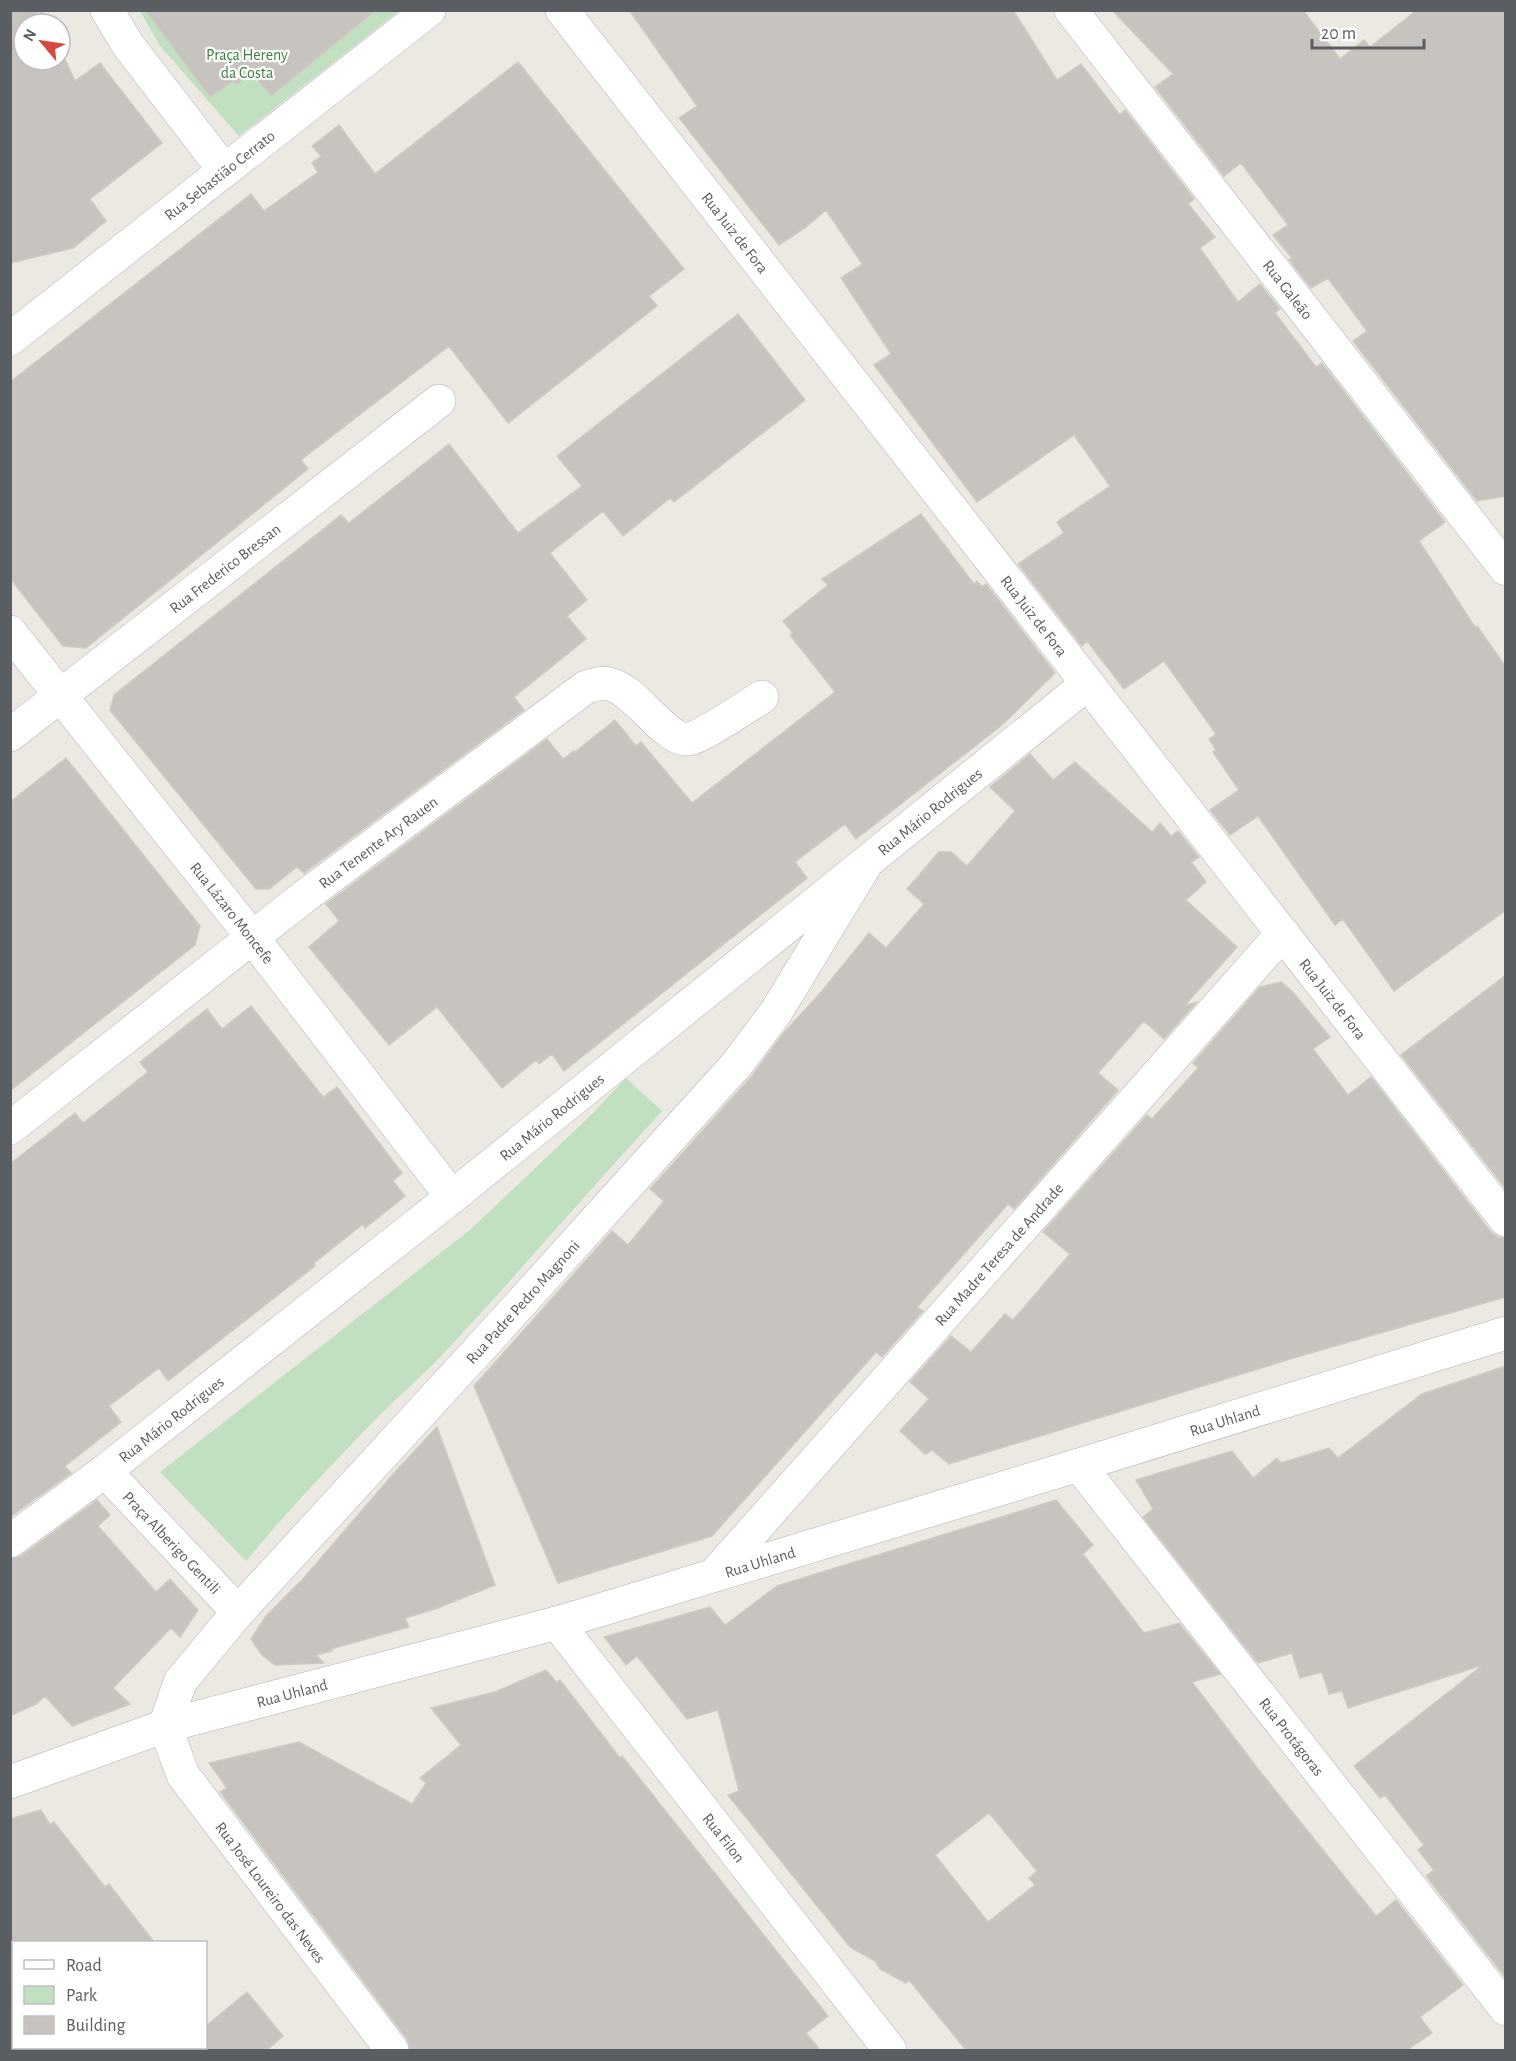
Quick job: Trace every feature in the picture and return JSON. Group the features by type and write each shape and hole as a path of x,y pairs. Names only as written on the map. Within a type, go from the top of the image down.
{"street":[{"path":"107,10 128,45 224,170"},
{"name":"Rua Sebastião Cerrato","path":"10,339 429,10"},
{"name":"Rua Juiz de Fora","path":"562,10 1506,1220"},
{"name":"Rua Galeão","path":"1071,10 1506,569"},
{"name":"Rua Frederico Bressan","path":"10,735 439,401"},
{"name":"Rua Lázaro Moncefe","path":"10,632 252,937 452,1197"},
{"name":"Rua Tenente Ary Rauen","path":"10,1128 252,937 586,687 599,684 616,686 633,698 668,731 680,738 689,739 762,697"},
{"name":"Rua Mário Rodrigues","path":"10,1541 105,1471 452,1197 1087,684"},
{"name":"Rua Padre Pedro Magnoni","path":"165,1726 180,1682 238,1612 737,1064 776,1012 866,864"},
{"name":"Rua Madre Teresa de Andrade","path":"714,1575 1283,933"},
{"name":"Rua Uhland","path":"10,1782 165,1726 557,1623 1506,1333"},
{"name":"Rua Protágoras","path":"1079,1465 1506,2008"},
{"name":"Praça Alberigo Gentili","path":"105,1471 238,1612"},
{"name":"Rua Filon","path":"557,1623 890,2050"},
{"name":"Rua José Loureiro das Neves","path":"165,1726 183,1775 392,2050"}],"green space":[{"name":"Praça Hereny da Costa","path":"140,11 399,11 239,136 160,46"},
{"path":"626,1078 662,1111 471,1324 329,1468 246,1561 160,1472 470,1230 590,1116"}],"building":[{"path":"10,10 36,10 37,12 12,12 12,72 71,72 75,81 100,63 162,143 90,199 106,221 73,248 10,263"},
{"name":"Praça Hereny da Costa","path":"145,10 376,10 271,96 252,73 237,84 234,81 210,97"},
{"path":"629,10 1013,10 1057,80 1081,64 1120,115 1125,110 1194,199 1189,205 1215,237 1200,248 1238,302 1260,284 1280,309 1275,313 1316,367 1322,363 1445,522 1419,541 1475,627 1477,626 1506,667 1506,910 1394,991 1343,919 1335,925 1258,816 1230,835 1210,810 1239,790 1213,752 1216,750 1209,739 1216,734 1164,661 1124,689 1087,641 1082,646 1018,564 1064,533 1057,522 1110,486 1074,435 977,502 874,365 891,354 841,278 862,264 826,210 805,228 779,245 679,118 697,106"},
{"path":"1112,10 1303,10 1340,59 1364,40 1370,47 1417,10 1506,10 1506,496 1477,501 1353,341 1367,331 1328,278 1311,288 1289,260 1292,258 1273,235 1288,225 1241,163 1224,176 1155,87 1173,74"},
{"path":"518,62 684,269 649,296 657,306 508,423 449,346 301,460 308,469 86,648 63,646 10,578 10,382 251,194 264,211 318,172 312,163 321,156 312,146 339,125 375,174"},
{"path":"738,314 805,400 674,502 670,498 623,536 603,511 550,553 587,600 567,616 586,639 514,697 524,710 304,873 297,867 269,889 256,889 110,710 114,695 341,515 349,523 449,444 518,533 582,486 557,456"},
{"path":"921,514 974,584 977,581 982,587 986,584 1055,673 1002,725 856,839 845,824 795,862 807,878 564,1071 552,1054 539,1064 536,1060 502,1088 437,1007 389,1045 309,947 339,921 326,904 547,739 563,759 615,720 636,746 641,742 692,803 835,692 790,635 793,633 783,621 828,585 822,579"},
{"path":"1030,754 1053,780 1075,762 1152,832 1160,823 1171,836 1178,831 1199,857 1191,862 1206,882 1186,900 1237,947 1185,1005 1197,1002 1164,1039 1144,1021 1098,1073 1118,1090 1014,1209 1008,1204 917,1307 923,1311 882,1357 876,1352 712,1536 558,1583 474,1386 612,1231 628,1245 664,1201 650,1189 751,1077 782,1035 822,991 869,933 886,948 924,904 907,889 939,852 951,852 967,866 1015,811 990,787"},
{"path":"66,758 200,926 195,945 10,1091 10,802"},
{"path":"1506,975 1506,1189 1401,1055"},
{"path":"1281,982 1292,991 1330,1037 1313,1049 1348,1095 1371,1077 1491,1232 1498,1237 1506,1238 1506,1297 1300,1356 949,1464 932,1450 925,1454 900,1431 929,1399 910,1382 951,1336 971,1352 1005,1314 1013,1320 1070,1254 1043,1232 1147,1115 1152,1119 1198,1068 1193,1063 1260,987"},
{"path":"251,1006 323,1097 337,1087 402,1173 393,1181 405,1196 365,1228 363,1224 314,1263 315,1266 168,1381 159,1368 109,1406 121,1422 65,1466 71,1473 10,1517 10,1164 75,1113 83,1123 148,1072 140,1062 207,1009 222,1029"},
{"path":"1506,1366 1506,1978 1426,1876 1434,1870 1418,1850 1424,1845 1385,1795 1380,1798 1354,1766 1483,1665 1348,1708 1342,1691 1329,1694 1322,1672 1300,1678 1292,1653 1258,1663 1143,1517 1153,1509 1136,1480 1232,1451 1253,1478 1277,1458 1281,1463 1329,1448 1338,1458 1422,1394"},
{"path":"437,1427 495,1585 435,1609 405,1618 409,1627 316,1655 324,1663 275,1665 261,1654 251,1639 266,1616 302,1580"},
{"path":"97,1500 110,1515 98,1526 156,1592 170,1579 198,1610 180,1637 171,1628 113,1688 130,1704 72,1726 45,1696 36,1704 10,1716 10,1559 21,1556"},
{"path":"1056,1500 1093,1545 1083,1554 1144,1633 1179,1623 1220,1674 1192,1682 1258,1769 1376,1916 1396,1900 1463,1985 1420,2017 1432,2033 1407,2050 966,2050 909,1980 906,1983 880,1969 875,1961 850,1947 728,1795 739,1791 718,1710 687,1719 637,1656 626,1665 604,1637 710,1607 725,1625 777,1586","holes":["989,1813 1037,1871 1029,1878 1035,1885 988,1922 935,1855"]},
{"path":"546,1670 557,1683 560,1680 620,1758 622,1756 828,2016 806,2033 820,2050 410,2050 407,2039 220,1792 227,1788 209,1763 299,1742 412,1804 426,1783 420,1778 461,1745 431,1708 495,1692"},
{"path":"41,1810 50,1825 54,1822 105,1887 109,1884 153,1941 10,1942 10,1819"},
{"path":"247,1992 283,2036 267,2050 206,2050 207,2025"}]}
